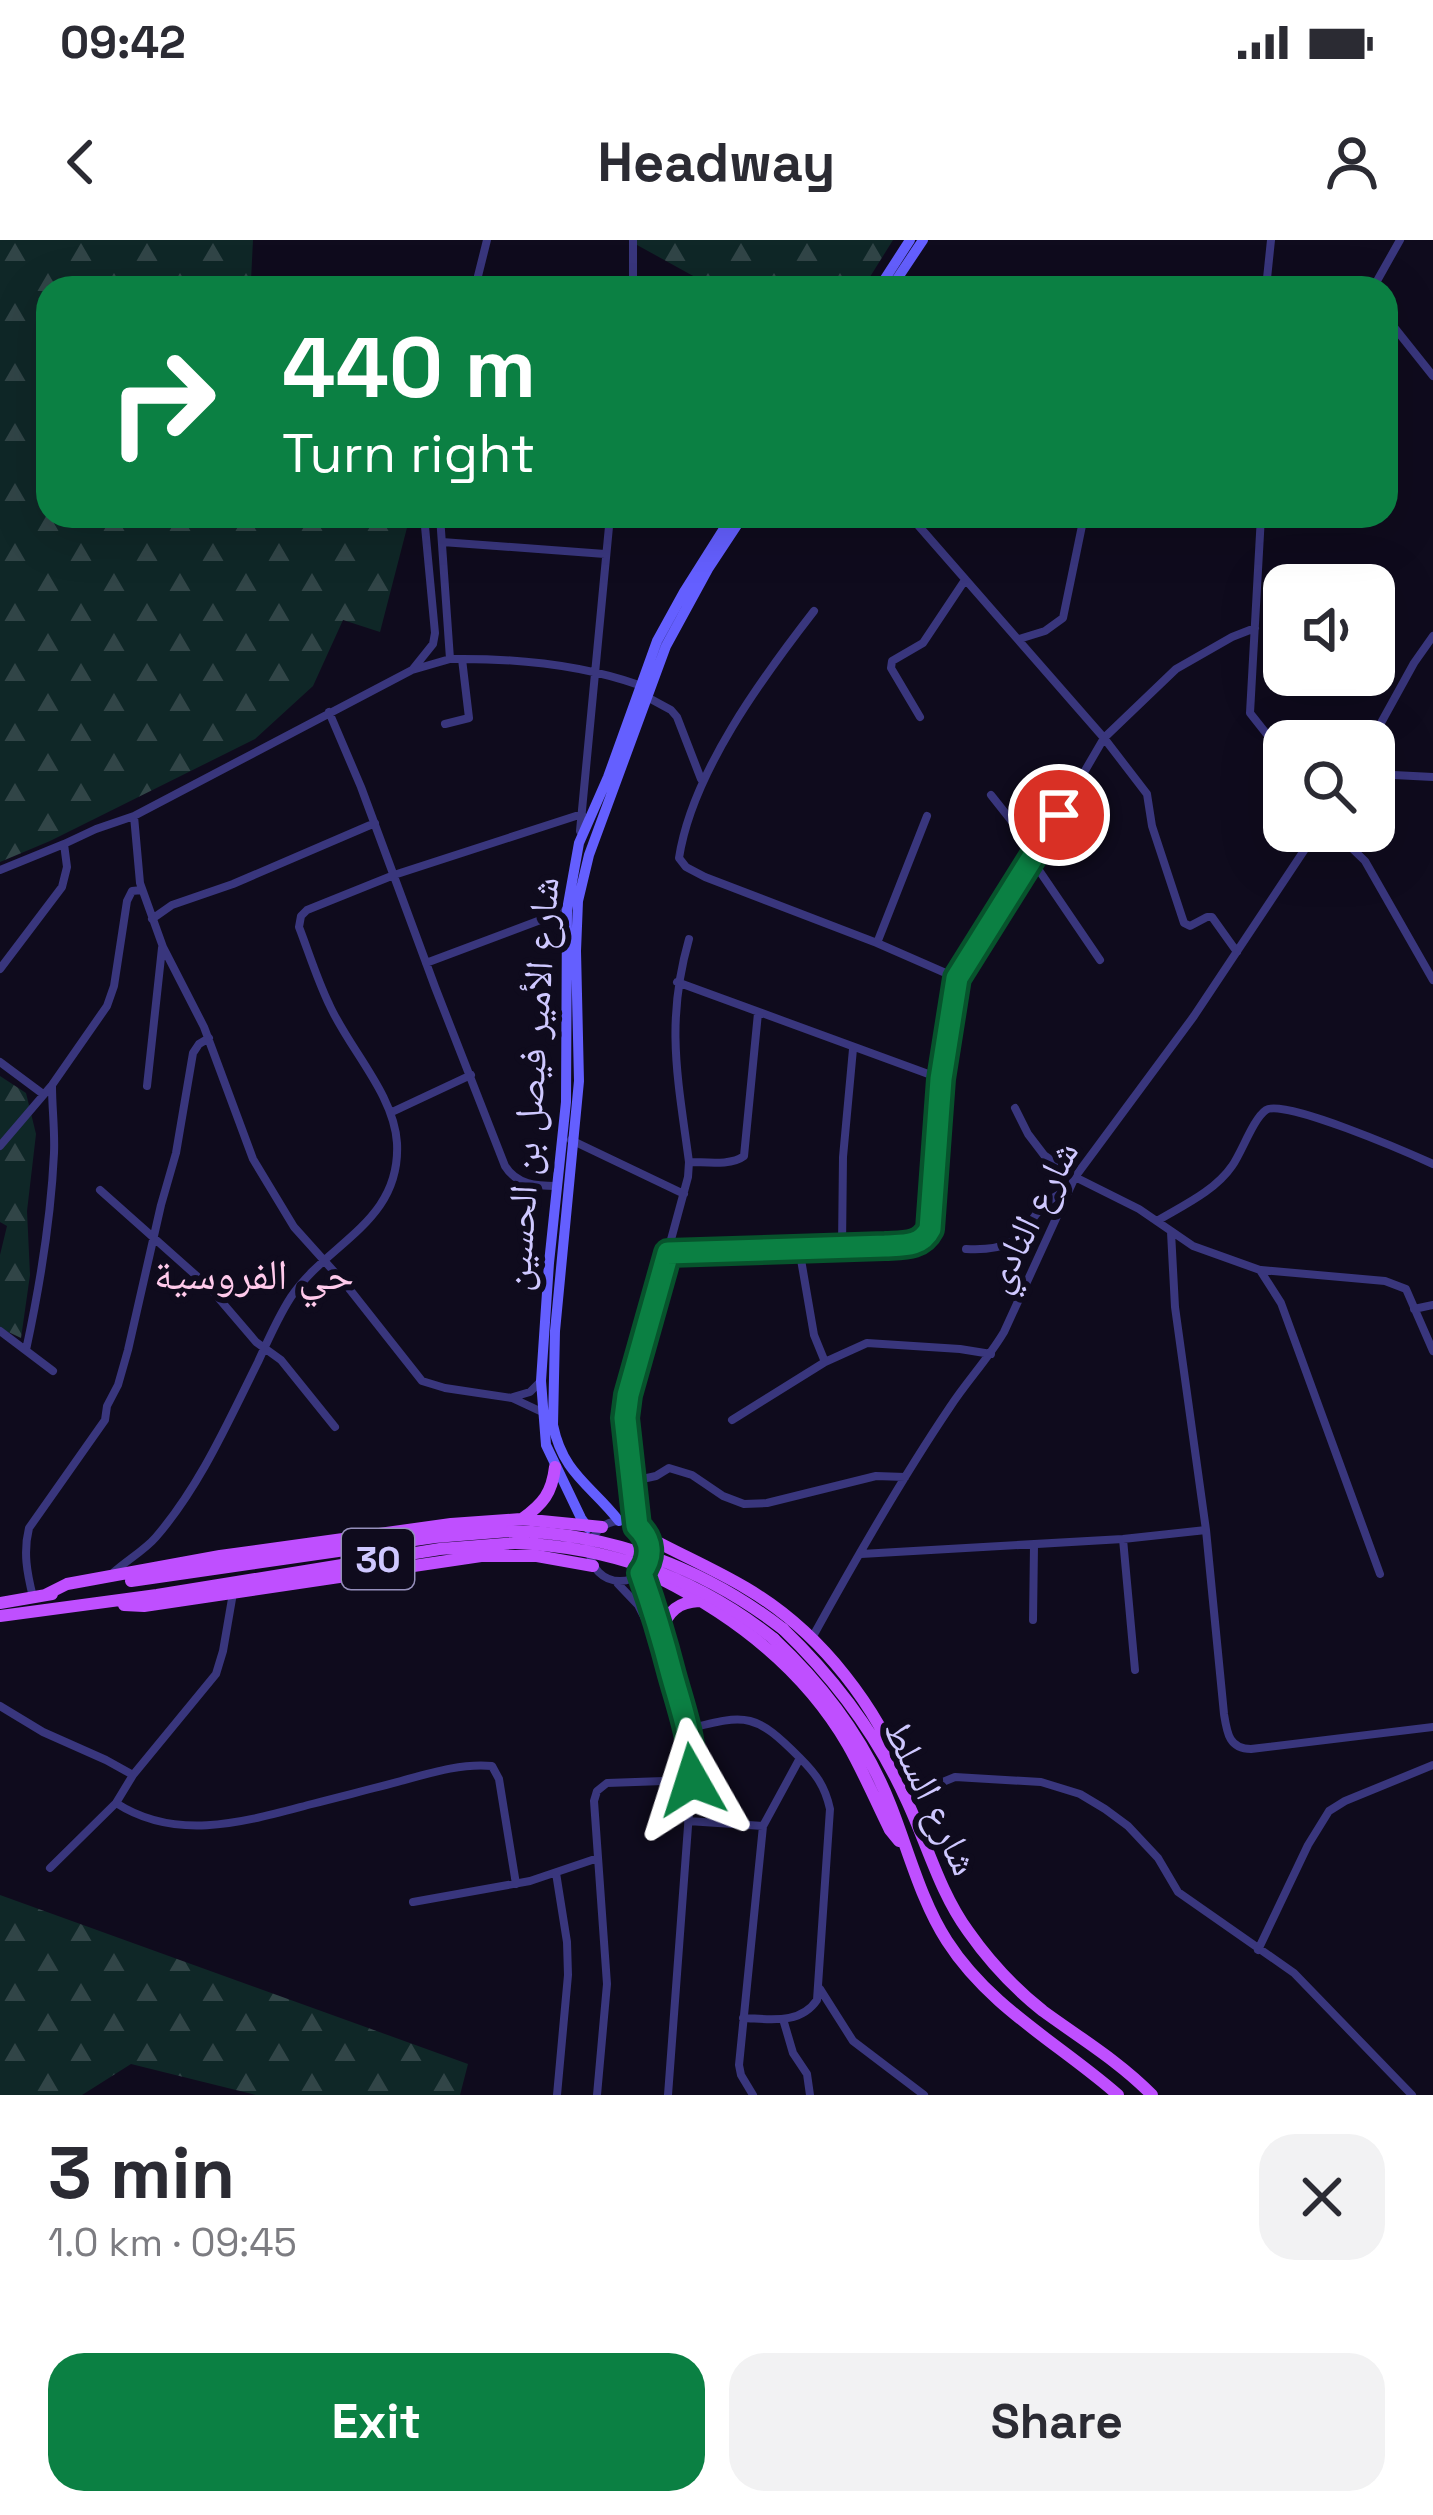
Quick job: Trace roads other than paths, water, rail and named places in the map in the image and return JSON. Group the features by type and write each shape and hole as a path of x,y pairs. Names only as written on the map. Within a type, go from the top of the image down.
{"main road":[{"path":"521,1519 544,1501 555,1467"},
{"path":"39,1596 58,1587 220,1556 432,1526 521,1519 594,1529"},
{"name":"شارع السلط","path":"0,1603 245,1563 496,1531 602,1542 673,1563 728,1590 825,1671 861,1718 911,1802 952,1908 991,1961 1033,2002 1152,2095"},
{"path":"642,1531 752,1591 812,1638 882,1729 911,1802"},
{"name":"شارع السلط","path":"238,1586 440,1549 500,1543 586,1551 671,1576 730,1606 778,1634 848,1724 880,1780 936,1923 953,1951 1025,2024 1118,2095"},
{"path":"0,1616 92,1604 144,1606 238,1586 482,1556 537,1556 593,1566"},
{"path":"642,1571 703,1601 766,1648 809,1691 847,1743 890,1830 907,1848"},
{"path":"662,1630 678,1605 703,1601"}],"street":[{"path":"478,276 488,240"},
{"path":"633,240 633,276"},
{"path":"887,276 910,240"},
{"path":"899,276 922,240"},
{"path":"1267,276 1271,240"},
{"path":"1379,276 1400,240"},
{"path":"1398,332 1433,376"},
{"path":"412,670 433,644 425,528"},
{"path":"441,528 450,659"},
{"path":"579,843 608,528"},
{"name":"شارع الأمير فيصل بن الحسين","path":"594,1529 555,1467 547,1445 541,1381 557,1186 579,1081 578,902 636,712 639,685 672,611 724,528"},
{"name":"شارع الأمير فيصل بن الحسين","path":"619,1521 571,1470 553,1425 554,1331 568,1138 567,910 579,843 636,712 647,697 677,622 736,528"},
{"path":"922,528 1147,794 1152,826 1184,923 1190,926 1212,917 1237,952"},
{"path":"1018,639 1045,631 1063,618 1082,528"},
{"path":"1260,528 1250,713 1263,729"},
{"path":"442,542 605,554"},
{"path":"920,717 891,668 892,661 923,643 965,580"},
{"path":"814,611 769,671 701,781 679,855 686,867 705,877 957,978"},
{"path":"435,622 448,620"},
{"path":"668,1253 912,1244 929,1233 941,1079 957,978 1104,738 1176,668 1255,628"},
{"path":"1383,720 1433,636"},
{"path":"0,871 134,817 412,670 450,659 532,662 639,685"},
{"path":"445,724 470,718 462,659"},
{"path":"647,697 677,717 701,781"},
{"path":"328,712 508,1171 527,1183 557,1186"},
{"path":"1395,775 1433,777"},
{"path":"991,795 1100,960"},
{"path":"108,1576 155,1538 185,1499 288,1300 322,1261 358,1232 386,1195 396,1166 392,1112 329,1006 299,921 308,910 394,875 582,814"},
{"path":"877,943 927,816"},
{"path":"134,817 142,890 152,919 208,1038 253,1159 294,1227 422,1381 512,1398 542,1412"},
{"path":"152,919 172,905 375,823"},
{"path":"0,969 62,886 67,867 64,844"},
{"name":"شارع النادي","path":"812,1638 905,1477 1004,1332 1075,1177 1173,1046 1303,852"},
{"path":"1356,852 1433,980"},
{"path":"0,1146 52,1085 112,996 127,901 131,892 142,890"},
{"path":"426,963 567,910"},
{"path":"613,1580 625,1581 642,1571 650,1555 633,1481 626,1409 689,1162 675,1062 677,982 689,939"},
{"path":"147,1086 163,946"},
{"path":"677,982 941,1079"},
{"path":"689,1162 732,1162 744,1156 758,1012"},
{"path":"39,1596 25,1557 29,1528 105,1420 128,1350 180,1137 193,1053 208,1038"},
{"path":"842,1246 843,1157 853,1049"},
{"path":"0,1062 43,1094"},
{"path":"392,1112 471,1075"},
{"path":"26,1350 52,1191 52,1085"},
{"path":"34,1103 52,1109"},
{"path":"1157,1221 1227,1173 1263,1113 1274,1107 1372,1138 1433,1164"},
{"path":"1015,1108 1036,1146 1075,1177 1193,1246 1260,1270 1394,1282 1406,1289 1433,1351"},
{"path":"568,1138 684,1194"},
{"path":"100,1190 221,1299 252,1338 286,1365 335,1427"},
{"path":"966,1249 1010,1244 1049,1199 1068,1190"},
{"path":"1171,1232 1175,1306 1206,1530 1224,1714 1233,1744 1251,1749 1433,1727"},
{"path":"799,1248 814,1335 825,1362"},
{"path":"1260,1270 1281,1303 1380,1574"},
{"path":"1414,1309 1433,1305"},
{"path":"0,1331 53,1371"},
{"path":"732,1420 774,1391 867,1343 991,1354"},
{"path":"512,1398 532,1391 541,1381"},
{"path":"633,1481 669,1468 692,1475 733,1501 755,1504 876,1476 905,1477"},
{"path":"642,1531 619,1521 594,1529 593,1566 628,1592 642,1611 672,1674"},
{"path":"861,1554 1206,1530"},
{"path":"1123,1539 1135,1670"},
{"path":"1033,1620 1034,1545"},
{"path":"642,1571 662,1630 693,1760 668,2095"},
{"path":"50,1868 116,1803 216,1673 238,1586"},
{"path":"0,1706 133,1775"},
{"path":"688,1729 724,1719 751,1720 775,1733 823,1784 830,1808 819,1988 813,2008 783,2019 743,2018"},
{"path":"753,2095 739,2065 763,1826 800,1758"},
{"path":"1258,1950 1329,1811 1433,1765"},
{"path":"116,1803 143,1817 217,1827 451,1769 492,1766 499,1779 516,1884"},
{"path":"911,1802 956,1777 1041,1781 1080,1794 1128,1826 1180,1894 1306,1984 1412,2095"},
{"path":"597,2095 607,1984 594,1801 600,1786 607,1783 692,1780"},
{"path":"688,1821 763,1826"},
{"path":"413,1902 516,1884 598,1858"},
{"path":"556,1873 568,1975 557,2095"},
{"path":"819,1988 853,2042 924,2095"},
{"path":"783,2019 793,2053 805,2068 810,2095"}],"district":[{"name":"حي الفروسية","path":"254,1274"}]}
